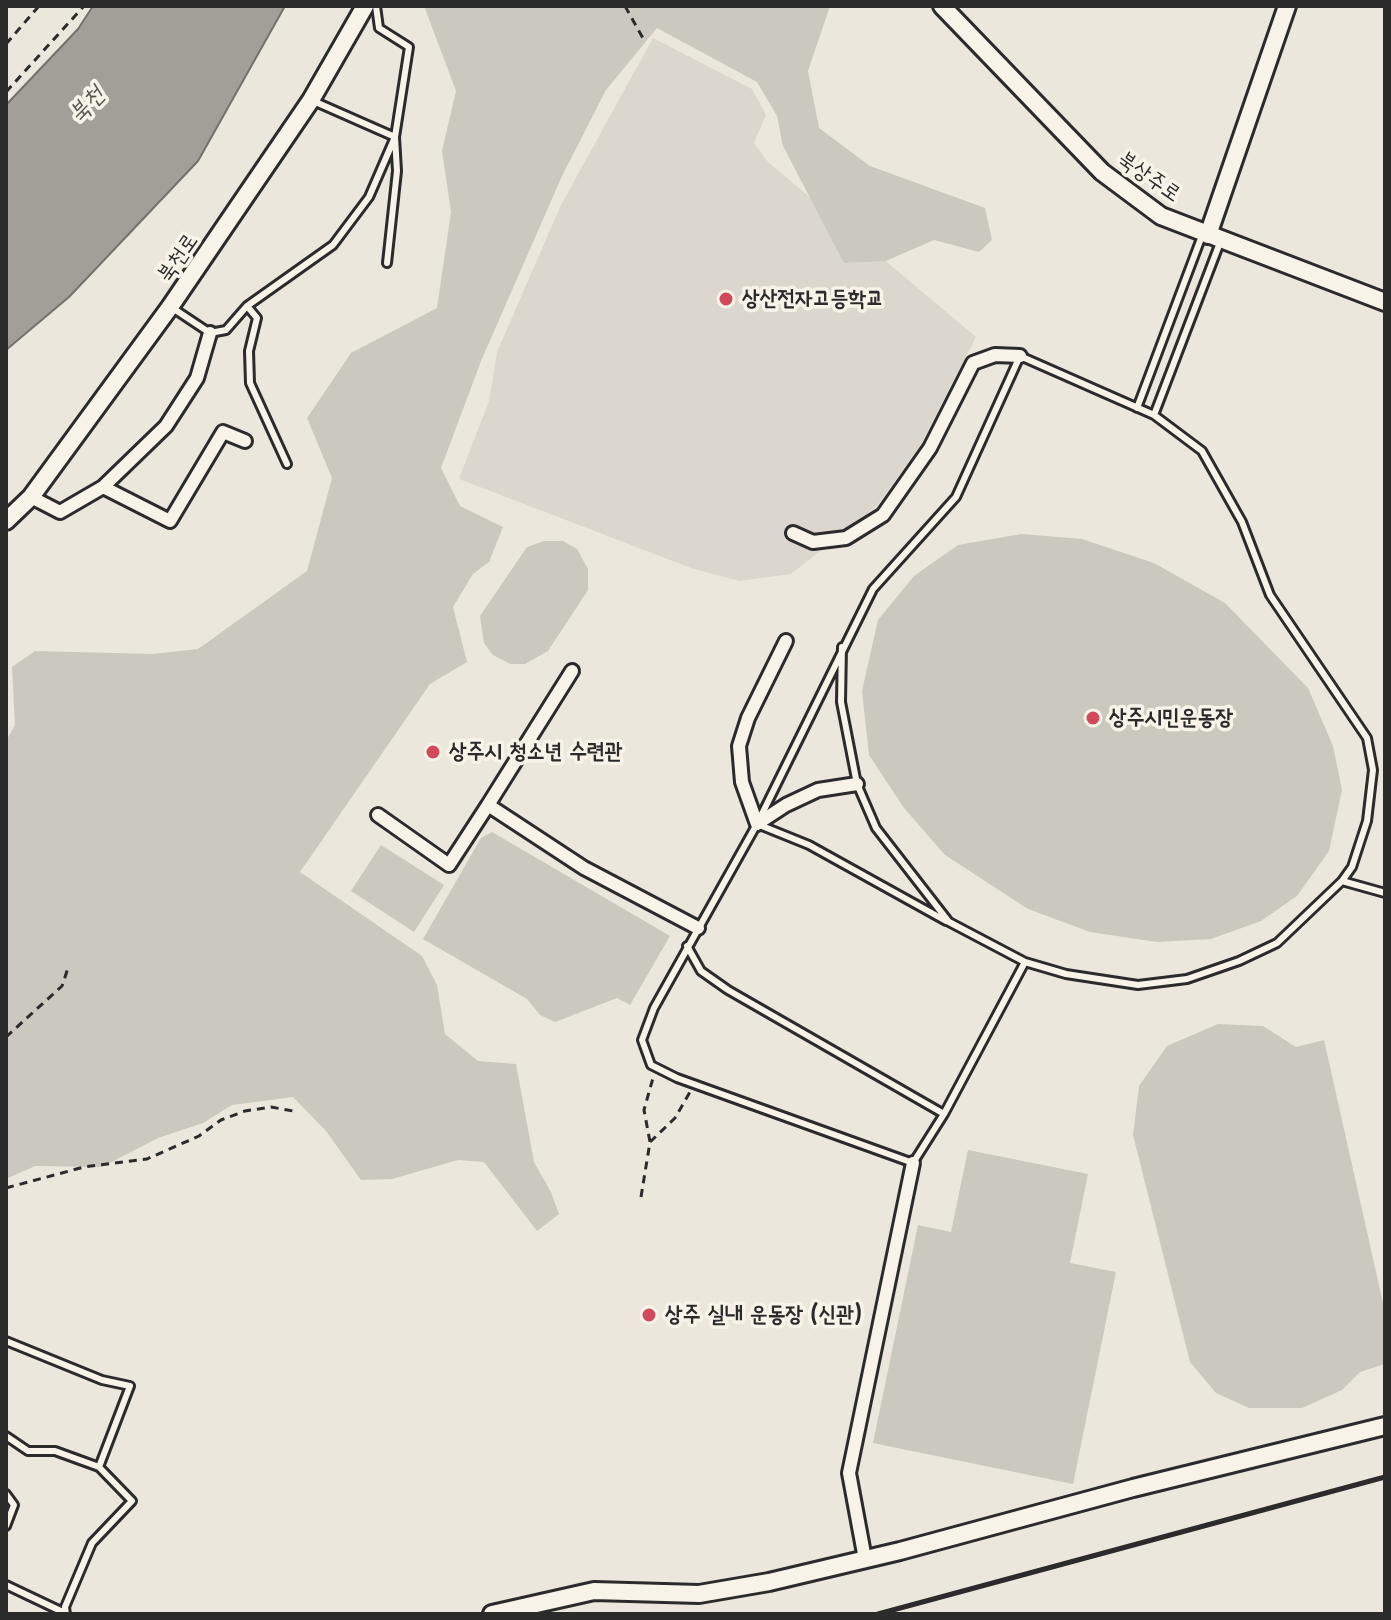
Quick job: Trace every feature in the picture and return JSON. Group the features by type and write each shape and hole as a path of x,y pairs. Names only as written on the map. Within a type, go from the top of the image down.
{"street":[{"name":"북천로","path":"6,521 31,497 170,307 311,100 365,6"},
{"name":"북상주로","path":"942,6 1102,172 1161,216 1385,302"},
{"path":"1211,236 1287,6"},
{"path":"31,497 60,512 103,487 166,426 197,378 210,333"},
{"path":"793,533 813,542 846,538 883,515 930,448 973,363 995,355 1020,356"},
{"path":"103,487 170,521 223,432 245,441"},
{"path":"786,641 748,718 739,746 742,782 757,824 786,805 818,790 857,784"},
{"path":"378,815 449,865 572,671"},
{"path":"488,805 584,868 698,928"},
{"path":"865,1559 849,1473 913,1163"},
{"path":"492,1614 556,1597 594,1591 699,1594 865,1559 1385,1426"}],"lane":[{"path":"376,6 379,28 409,47 395,137 397,171 387,263"},
{"path":"311,100 395,137"},
{"path":"170,307 210,333 226,330 247,306 333,245 369,197 395,137"},
{"path":"1137,408 1211,236"},
{"path":"1154,415 1211,236"},
{"path":"247,306 257,318 249,351 250,383 287,464"},
{"path":"757,824 809,845 1025,962 1066,974 1138,985 1187,979 1277,943 1314,912 1352,867 1367,821 1373,770 1367,738 1270,595 1242,522 1202,451 1154,415 1020,356 956,497 873,589 842,644 757,824 687,946 654,1008 642,1040 651,1065 913,1163 944,1114 1025,962"},
{"path":"842,644 841,702 857,784 876,828 949,922"},
{"path":"1342,881 1385,893"},
{"path":"687,946 701,971 728,990 944,1114"},
{"path":"6,1341 102,1380 130,1386 99,1467"},
{"path":"6,1436 28,1451 55,1451 99,1467 132,1501 92,1543 65,1614 6,1585"},
{"path":"6,1494 14,1505 6,1526"}],"path":[{"path":"6,44 39,6"},
{"path":"6,92 84,6"},
{"path":"625,6 644,40"},
{"path":"6,1037 62,986 69,965"},
{"path":"641,1197 650,1142 644,1110 656,1067"},
{"path":"650,1142 675,1118 695,1084"},
{"path":"6,1188 84,1167 147,1159 199,1136 221,1120 245,1111 271,1107 293,1111"}],"shaded area":[{"path":"424,6 830,6 808,71 819,128 870,166 985,208 992,240 979,252 934,240 886,261 844,263 783,146 777,116 757,82 657,28 606,90 562,176 481,361 441,468 460,506 503,527 489,562 473,574 453,607 467,662 430,684 300,872 422,956 437,985 445,1034 478,1061 516,1064 534,1162 559,1214 537,1231 484,1162 458,1160 392,1179 361,1180 326,1131 293,1097 232,1105 203,1123 158,1138 102,1167 35,1166 6,1179 6,741 15,725 12,667 35,651 153,654 198,649 307,571 332,478 307,418 351,353 437,308 451,212 442,151 456,91"},
{"name":"상산전자고등학교","path":"653,38 752,89 766,115 754,143 768,162 976,337 921,444 877,506 791,574 739,581 691,568 459,479 489,401 497,352 561,205"},
{"name":"상주시민운동장","path":"1021,534 1082,539 1154,563 1225,603 1308,688 1333,746 1342,790 1329,851 1297,896 1261,921 1211,939 1157,942 1090,932 1028,909 945,855 904,808 869,755 862,691 878,620 914,576 958,545"},
{"path":"544,541 563,541 577,549 588,569 588,590 548,651 525,664 510,664 493,655 484,643 480,616 527,547"},
{"path":"492,832 670,936 630,1005 617,998 555,1022 540,1015 527,999 423,939 481,838"},
{"path":"381,845 444,885 414,932 351,891"},
{"path":"1218,1024 1263,1026 1296,1047 1324,1040 1385,1312 1385,1364 1360,1372 1342,1390 1302,1408 1249,1408 1216,1393 1190,1362 1133,1135 1139,1086 1167,1046"},
{"path":"968,1150 1088,1174 1070,1263 1116,1272 1073,1484 873,1443 918,1225 951,1232"}],"water":[{"name":"북천","path":"93,6 285,6 198,161 69,297 6,350 6,105 78,29"}],"railway":[{"path":"878,1614 1385,1477"}],"place":[{"name":"상산전자고등학교","path":"726,299"},
{"name":"상주시민운동장","path":"1093,718"},
{"name":"상주시 청소년 수련관","path":"433,752"},
{"name":"상주 실내 운동장 (신관)","path":"649,1315"}]}
